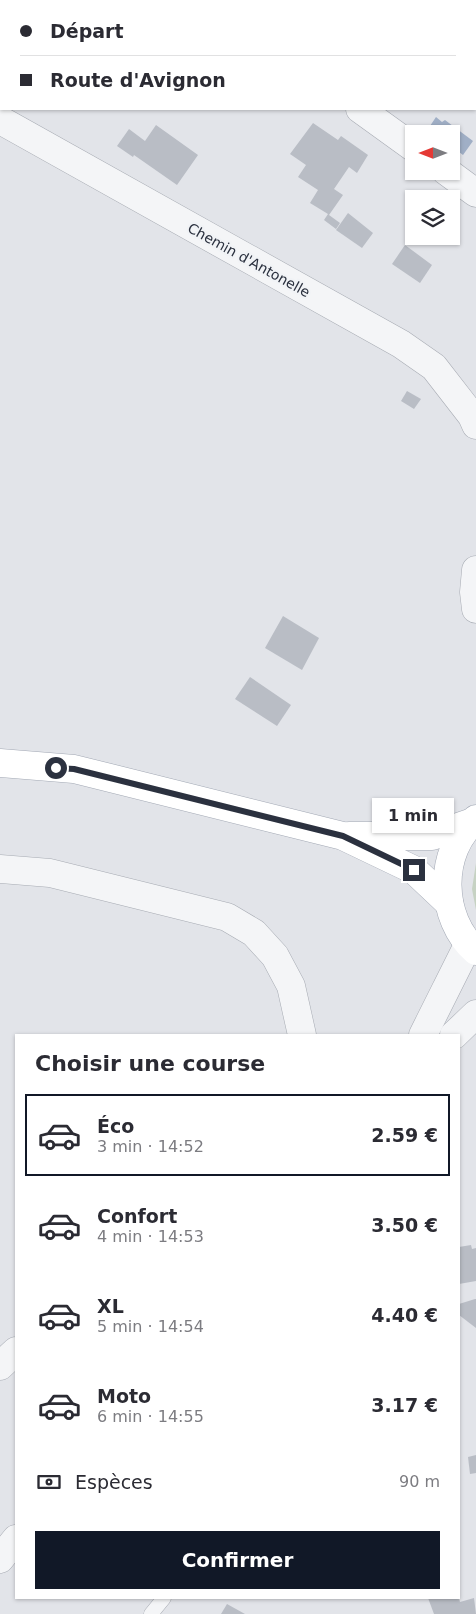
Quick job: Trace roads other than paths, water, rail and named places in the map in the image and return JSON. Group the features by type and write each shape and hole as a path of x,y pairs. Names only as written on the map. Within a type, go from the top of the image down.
{"main road":[{"path":"0,763 74,769 343,836 414,870 449,902"},
{"path":"343,836 432,836 473,821"},
{"path":"472,948 456,925 449,902 448,882 451,861 458,841 473,821"}],"street":[{"path":"361,110 405,142"},
{"name":"Chemin d'Antonelle","path":"0,120 401,344 434,367 475,419"},
{"path":"458,180 476,193"},
{"path":"476,570 474,592 476,609"},
{"path":"0,868 50,873 227,917 254,933 276,956 291,986 302,1034"},
{"path":"424,1034 472,948"},
{"path":"455,1034 476,1014"},
{"path":"0,1366 15,1353"},
{"path":"0,1559 15,1540"}],"lane":[{"path":"151,1614 163,1599"}],"water":[{"path":"436,117 442,122 445,120 452,125 431,125"},
{"path":"460,131 473,141 463,155 460,153"}]}
